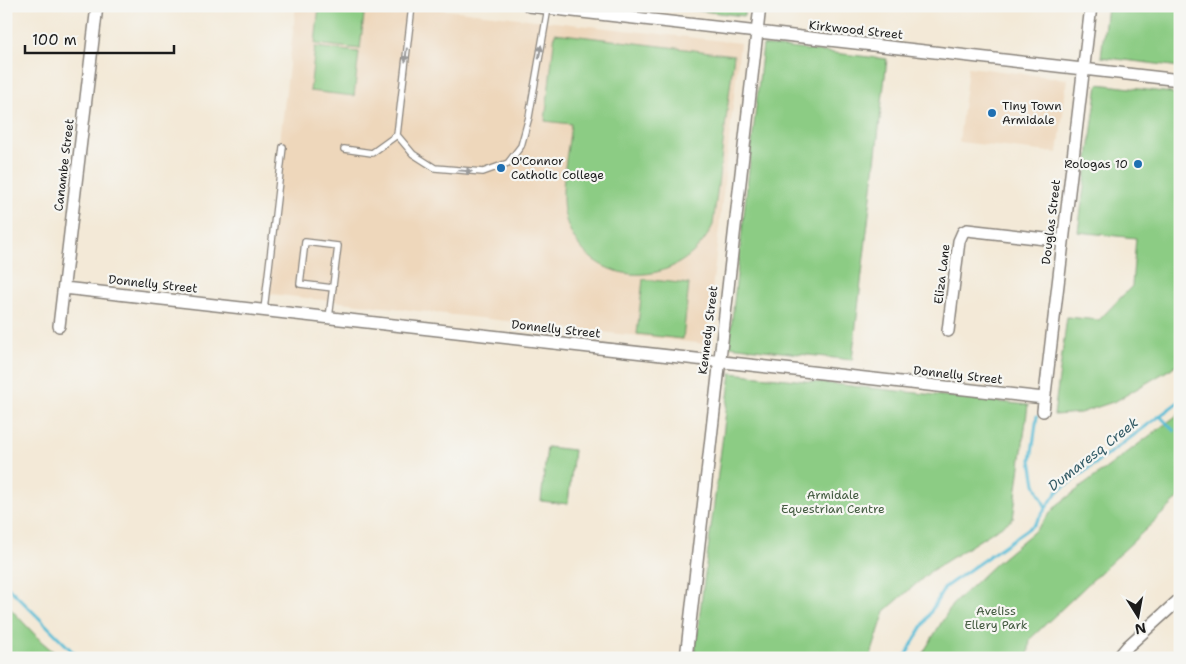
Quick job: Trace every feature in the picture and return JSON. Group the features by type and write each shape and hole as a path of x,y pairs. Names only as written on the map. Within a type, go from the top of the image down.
{"street":[{"name":"Canambe Street","path":"59,326 97,6"},
{"name":"Kirkwood Street","path":"529,6 1180,80"},
{"name":"Kennedy Street","path":"686,658 718,362 760,6"},
{"name":"Douglas Street","path":"1043,411 1091,6"},
{"name":"Eliza Lane","path":"948,331 960,240 963,232 967,230 1063,242"},
{"name":"Donnelly Street","path":"64,288 1044,398"},
{"path":"1118,658 1128,646 1180,599"}],"lane":[{"path":"412,6 397,135 413,154 435,168 483,172 508,163 521,146 529,117 548,8"},
{"path":"344,149 372,153 397,135"},
{"path":"264,310 283,147"},
{"path":"329,318 333,288 338,246 305,242 300,284 333,288"}],"shaded area":[{"name":"O'Connor Catholic College","path":"296,6 413,6 740,43 706,344 262,293"},
{"path":"968,67 1067,79 1058,153 959,142"}],"green space":[{"path":"319,6 365,6 360,49 315,44"},
{"path":"662,6 745,6 744,16"},
{"path":"1107,6 1180,6 1180,67 1101,57"},
{"path":"555,33 734,55 713,225 699,247 680,262 659,271 636,274 614,271 594,260 578,244 566,220 563,198 564,173 571,124 545,121"},
{"path":"763,45 887,59 852,360 729,346"},
{"path":"315,47 359,52 354,96 310,91"},
{"path":"1098,84 1180,94 1180,361 1172,368 1116,401 1080,413 1054,415 1067,317 1099,320 1132,286 1136,238 1078,232"},
{"path":"643,279 689,284 683,339 637,334"},
{"name":"Armidale Equestrian Centre","path":"731,373 1028,405 1013,519 931,571 885,611 870,658 694,658"},
{"name":"Aveliss Ellery Park","path":"1180,413 1180,497 1030,639 1028,658 920,658 952,605 995,564 1037,529 1057,505"},
{"path":"547,447 574,450 568,504 541,501"},
{"path":"6,604 42,642 61,658 6,658"}],"waterway":[{"name":"Dumaresq Creek","path":"904,658 945,587 1035,524 1057,492 1180,401"},
{"path":"1037,416 1031,460 1035,484 1046,508"},
{"path":"1160,416 1174,431"},
{"name":"Dumaresq Creek","path":"6,585 79,658"}],"place":[{"name":"Tiny Town Armidale","path":"992,113"},
{"name":"Rologas 10","path":"1138,164"},
{"name":"O'Connor Catholic College","path":"501,168"}]}
